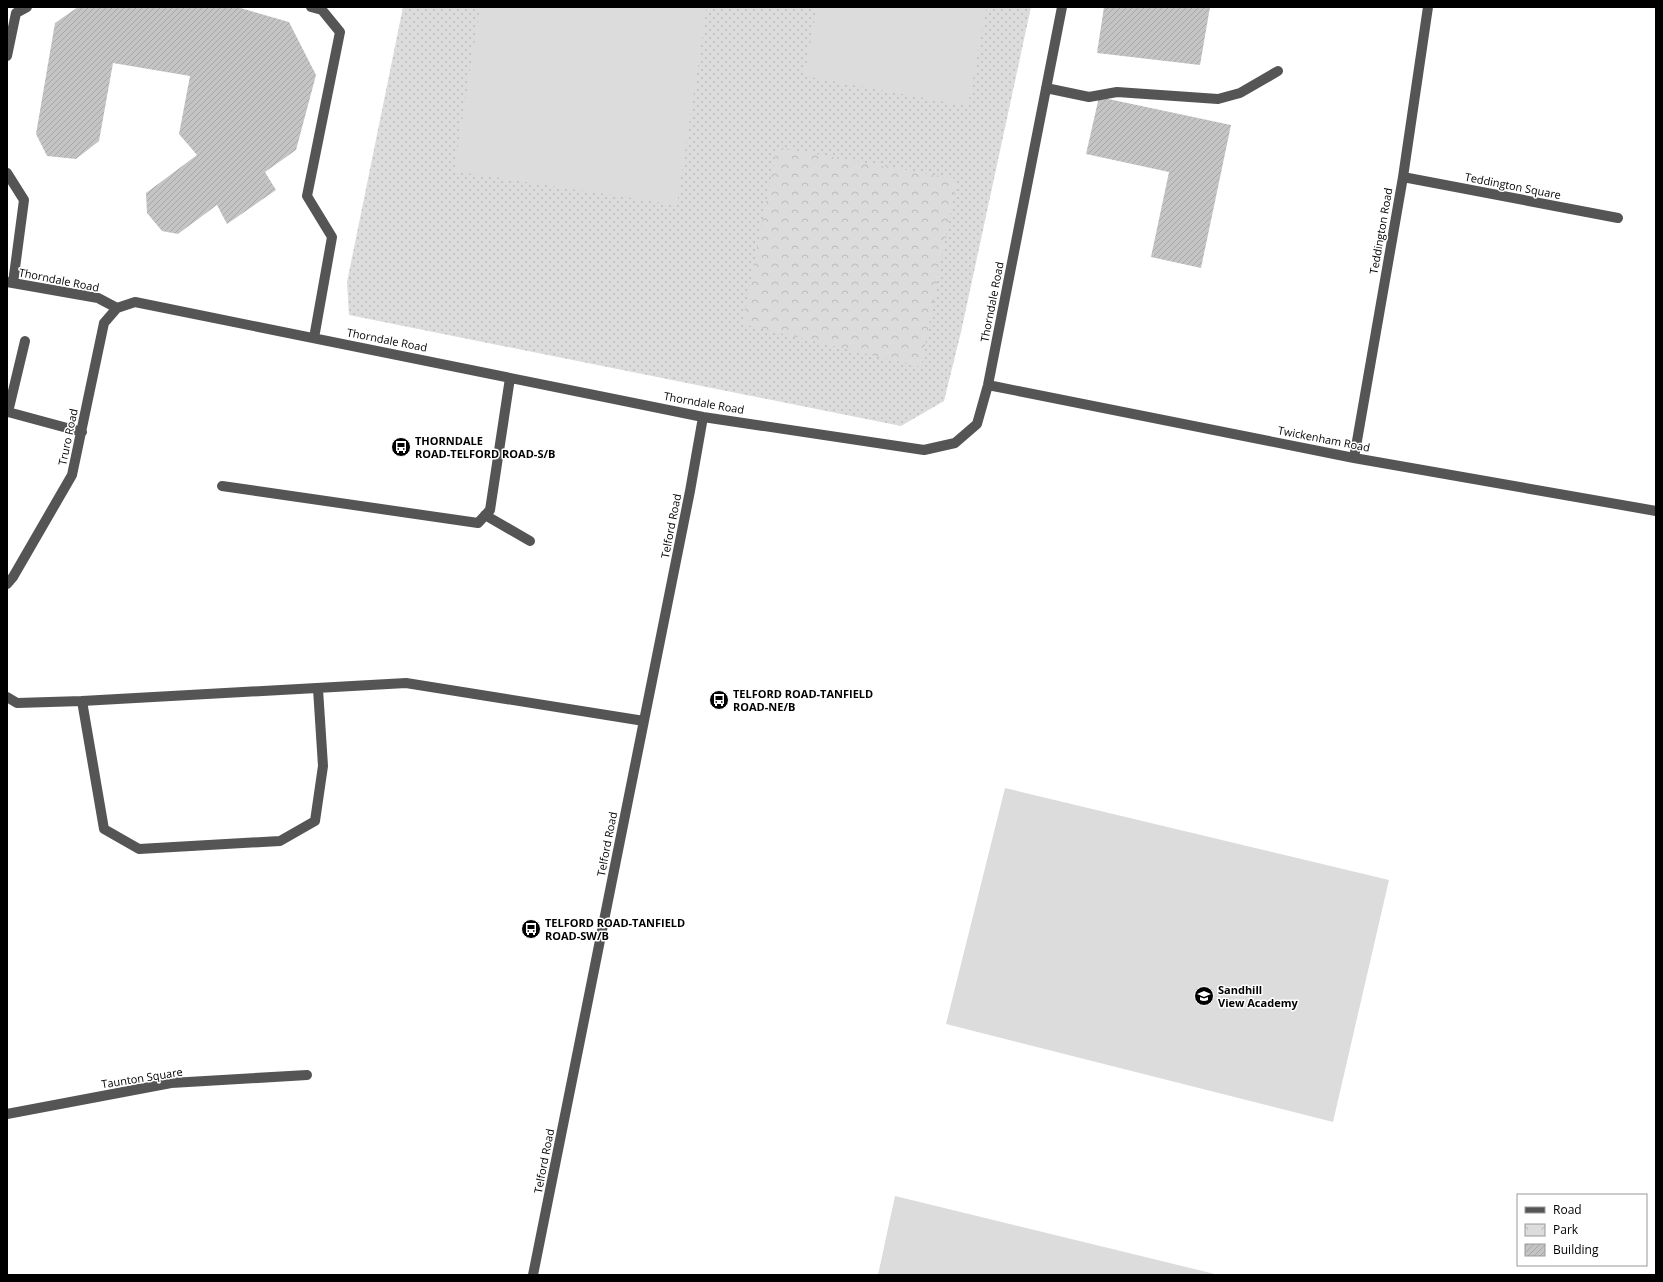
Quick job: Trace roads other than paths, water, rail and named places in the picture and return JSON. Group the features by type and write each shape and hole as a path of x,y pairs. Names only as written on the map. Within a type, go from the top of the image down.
{"street":[{"path":"7,56 16,13 27,7"},
{"path":"311,7 322,10 340,32 307,196 332,237 314,338"},
{"name":"Thorndale Road","path":"10,283 98,298 117,308 135,302 703,417 924,450 954,443 977,424 988,386 1062,7"},
{"name":"Teddington Road","path":"1354,458 1403,177 1428,7"},
{"path":"1046,88 1089,97 1117,92 1218,99 1240,93 1278,71"},
{"path":"7,173 24,200 10,283"},
{"name":"Teddington Square","path":"1403,177 1618,218"},
{"name":"Truro Road","path":"7,584 13,577 72,475 104,323 117,308"},
{"path":"25,341 8,412 82,432"},
{"path":"222,486 478,523 490,510 510,378"},
{"name":"Twickenham Road","path":"988,386 1354,458 1656,511"},
{"name":"Telford Road","path":"533,1275 644,721 703,417"},
{"path":"485,515 530,541"},
{"path":"7,698 17,703 82,701 406,683 644,721"},
{"path":"82,701 104,829 139,849 280,841 315,821 323,766 318,689"},
{"name":"Taunton Square","path":"7,1114 171,1083 307,1075"}],"place":[{"name":"THORNDALE ROAD-TELFORD ROAD-S/B","path":"401,447"},
{"name":"TELFORD ROAD-TANFIELD ROAD-NE/B","path":"719,700"},
{"name":"TELFORD ROAD-TANFIELD ROAD-SW/B","path":"531,929"},
{"name":"Sandhill View Academy","path":"1204,996"}]}
